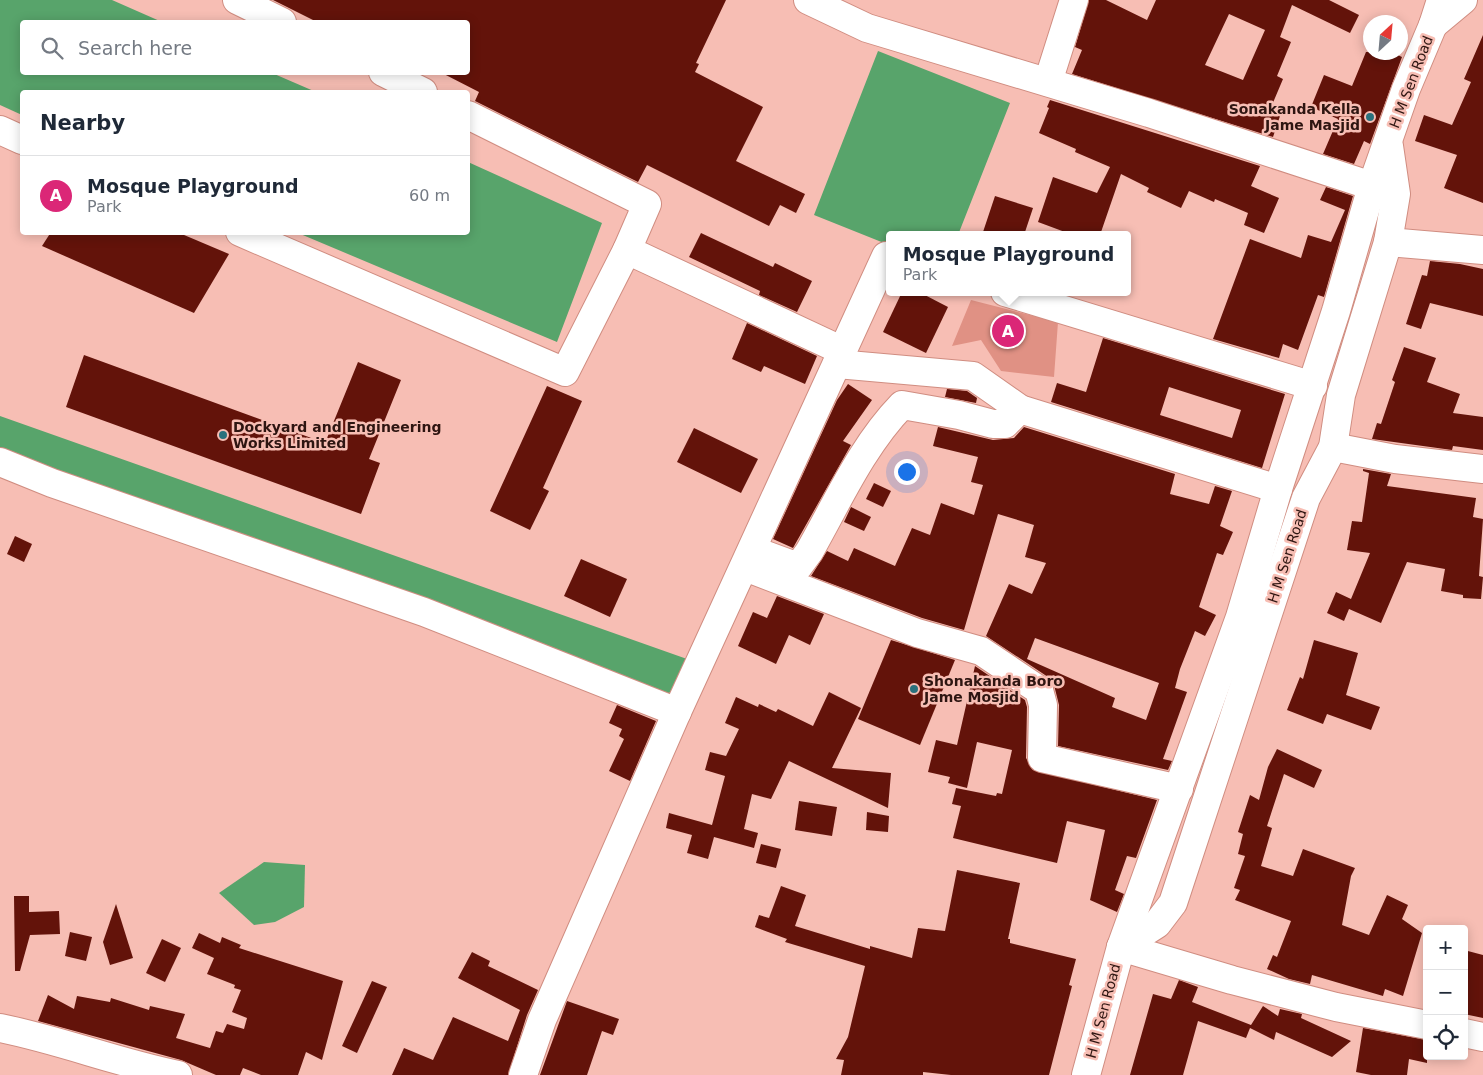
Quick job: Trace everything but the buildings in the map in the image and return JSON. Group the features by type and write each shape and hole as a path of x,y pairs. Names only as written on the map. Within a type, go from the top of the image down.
{"street":[{"path":"237,0 278,20"},
{"path":"808,0 867,28 1158,116 1372,186"},
{"path":"1048,82 1074,0"},
{"name":"H M Sen Road","path":"1086,1075 1121,948 1240,618 1278,489 1313,386 1372,186 1406,89 1437,12 1464,0"},
{"path":"389,75 419,90"},
{"path":"247,235 565,372 627,250 647,204 470,116"},
{"path":"0,130 20,139"},
{"name":"H M Sen Road","path":"1121,948 1157,924 1173,903 1306,498 1333,447 1341,395 1388,242 1396,194 1389,139"},
{"path":"1388,242 1483,250"},
{"path":"627,250 840,358 974,376 1020,409 1278,489"},
{"path":"523,1075 542,1020 677,712 886,256"},
{"path":"1018,296 1313,386"},
{"path":"748,558 798,567 809,552 871,443 885,422 902,405 959,415 993,424 1005,424 1020,409"},
{"path":"1333,447 1395,459 1483,469"},
{"path":"0,462 52,483 424,612 677,712"},
{"path":"748,558 917,633 972,648 991,656 1032,684 1041,694 1043,705 1042,758 1179,789"},
{"path":"1121,948 1336,1008 1423,1024"},
{"path":"0,1028 178,1075"},
{"path":"1468,1034 1483,1037"}],"shaded area":[{"path":"0,0 112,0 157,20 20,20 20,75 277,75 311,90 20,90 20,114 0,105"},
{"path":"878,51 1010,103 960,231 886,231 886,244 814,215"},
{"path":"470,163 602,223 557,342 303,235 470,235"},
{"path":"971,300 1058,322 1054,377 1001,371 981,340 952,346"},
{"path":"0,416 687,659 679,679 668,695 279,547 69,477 0,451"},
{"path":"264,862 305,865 304,907 275,922 254,925 219,893"}],"place":[{"name":"Sonakanda Kella Jame Masjid","path":"1370,117"},
{"name":"Mosque Playground","path":"1008,331"},
{"name":"Dockyard and Engineering Works Limited","path":"223,435"},
{"name":"Shonakanda Boro Jame Mosjid","path":"914,689"}]}
